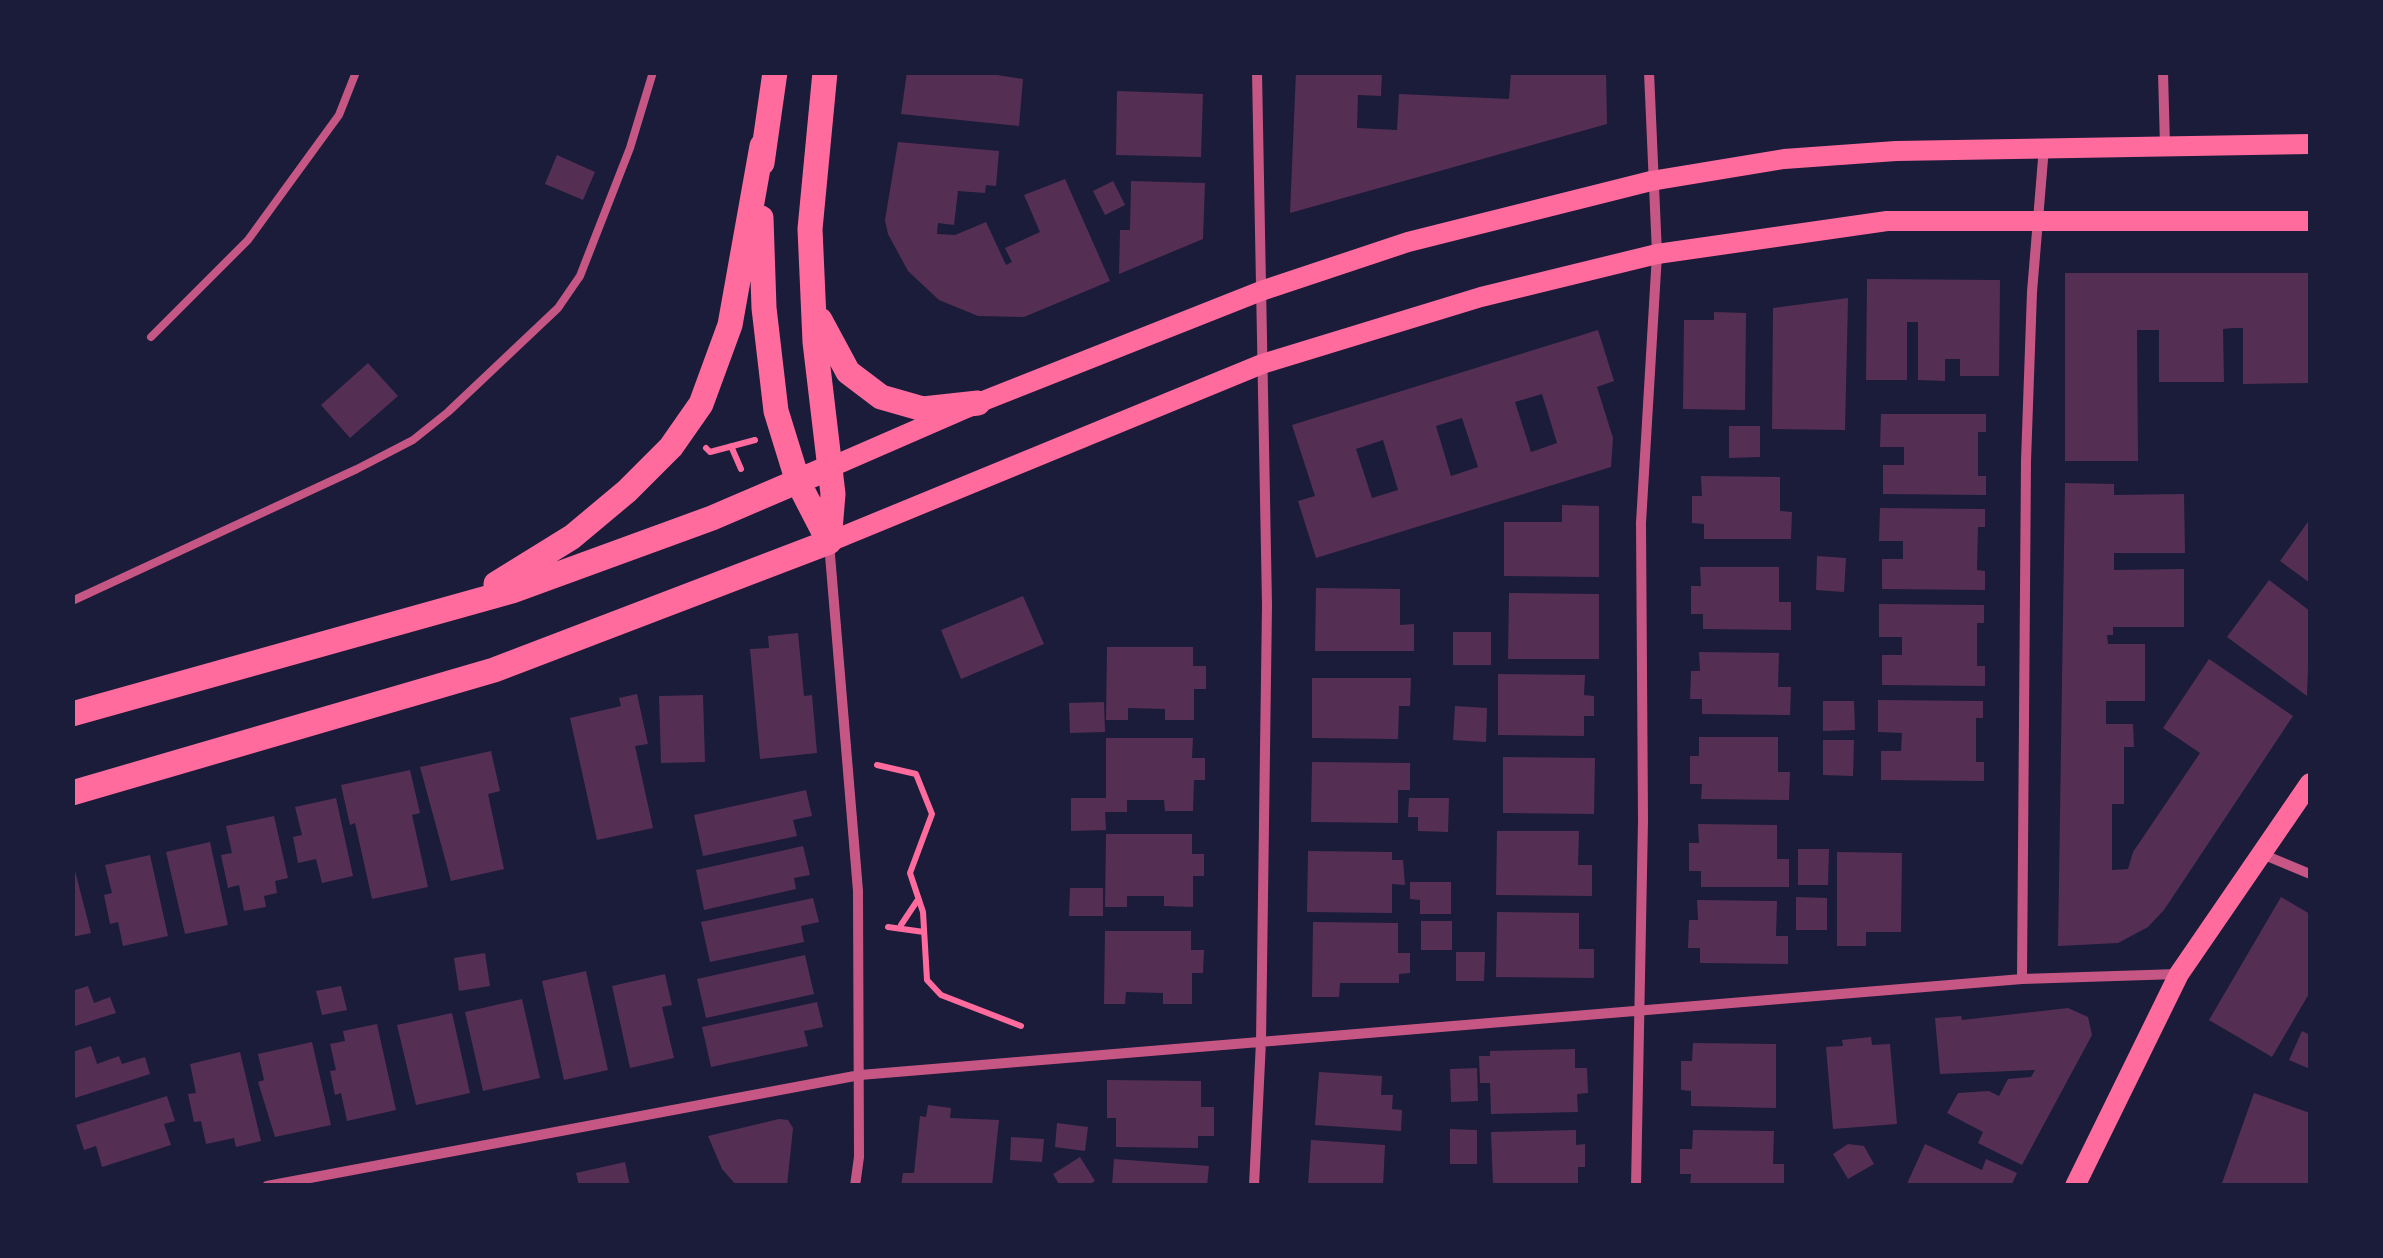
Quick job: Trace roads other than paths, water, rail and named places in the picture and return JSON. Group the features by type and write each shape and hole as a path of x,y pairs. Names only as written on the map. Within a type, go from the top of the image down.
{"main road":[{"path":"433,614 514,574 572,537 650,470 684,430 713,379 726,339 775,72"},
{"path":"825,72 810,229 812,304 831,467 829,542"},
{"path":"72,714 433,614 574,570 1261,291 1408,242 1652,181 1784,158 2044,147 2310,144"},
{"path":"762,146 762,248 768,358 776,410 798,482 829,542"},
{"path":"72,793 477,676 620,625 829,542 1262,364 1482,297 1657,254 1886,221 2310,220"},
{"path":"812,304 848,372 881,397 923,409 978,403"},
{"path":"2075,1186 2179,974 2310,783"}],"street":[{"path":"1254,1186 1261,1041 1267,606 1257,72"},
{"path":"1636,1186 1641,522 1657,254 1649,72"},
{"path":"2163,72 2166,147"},
{"path":"2022,979 2026,461 2032,292 2044,147"},
{"path":"829,542 858,891 860,1075 854,1186"},
{"path":"2261,854 2310,874"},
{"path":"268,1186 860,1075 2022,979 2179,974"}],"lane":[{"path":"151,337 248,240 339,114 356,72"},
{"path":"72,600 371,462 412,440 448,412 558,308 580,276 630,148 654,72"}]}
